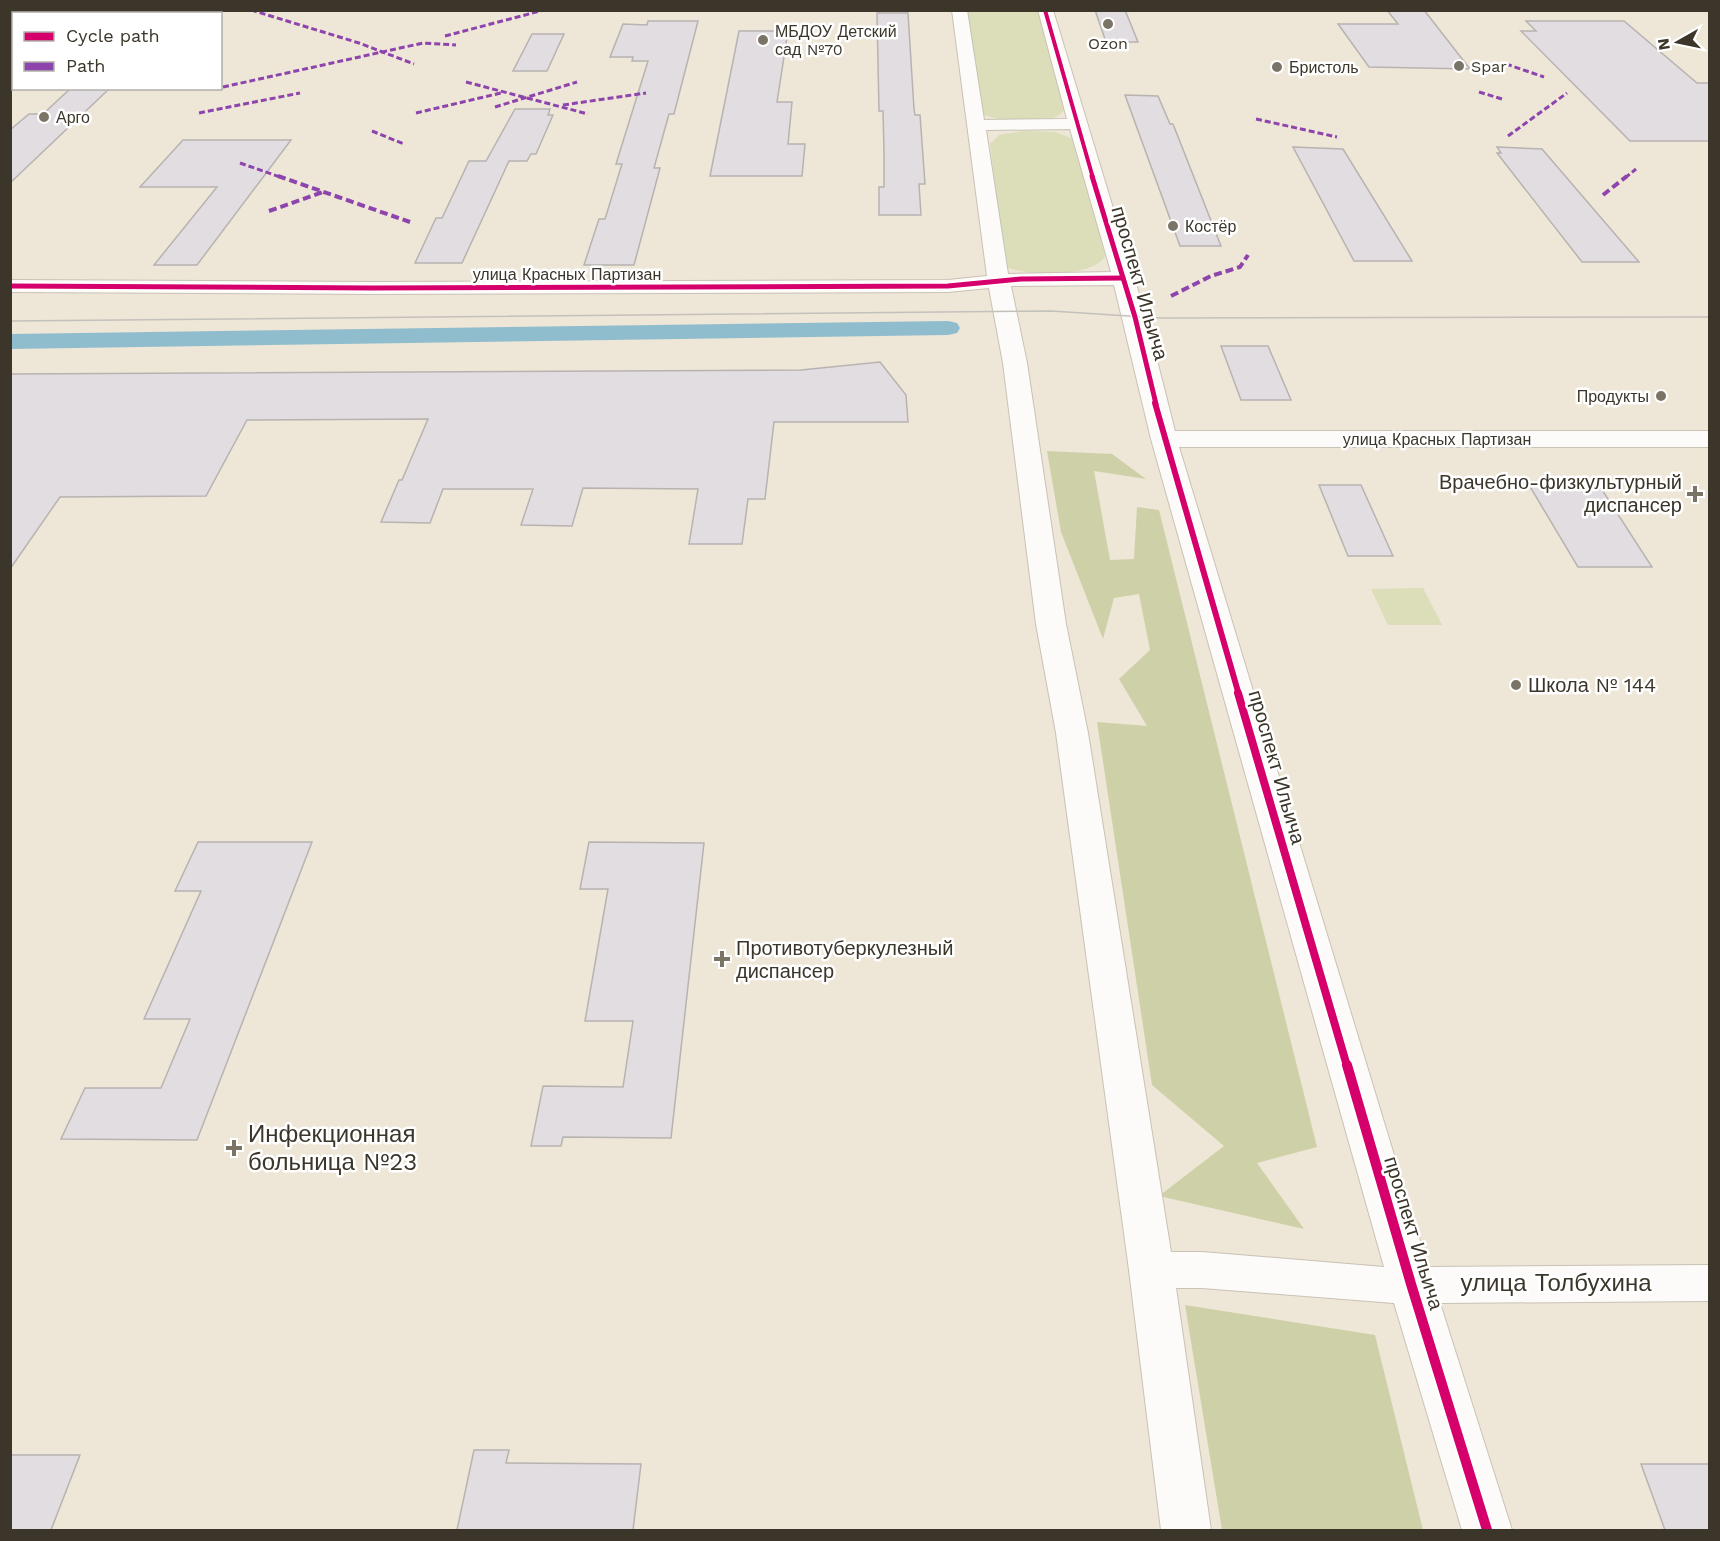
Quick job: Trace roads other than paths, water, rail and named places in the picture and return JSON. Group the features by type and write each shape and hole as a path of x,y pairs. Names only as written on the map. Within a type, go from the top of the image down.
{"street":[{"path":"959,10 999,282 1015,363 1051,624 1074,744 1151,1270 1186,1530"},
{"name":"проспект Ильича","path":"1045,10 1136,321 1164,439 1411,1284 1487,1530"},
{"path":"975,125 1077,124"},
{"name":"улица Красных Партизан","path":"10,286 743,288 948,286 1021,279 1123,278"},
{"name":"улица Красных Партизан","path":"1164,439 1710,439"},
{"name":"улица Толбухина","path":"1151,1270 1202,1270 1377,1285 1710,1283"}],"waterway":[{"path":"10,342 948,328"}],"tram line":[{"path":"10,321 1051,311 1160,318 1710,317"}],"place":[{"name":"Ozon","path":"1108,24"},
{"name":"МБДОУ Детский сад №70","path":"763,40"},
{"name":"Spar","path":"1459,66"},
{"name":"Бристоль","path":"1277,67"},
{"name":"Арго","path":"44,117"},
{"name":"Костёр","path":"1173,226"},
{"name":"Продукты","path":"1661,396"},
{"name":"Врачебно-физкультурный диспансер","path":"1695,494"},
{"name":"Школа № 144","path":"1516,685"},
{"name":"Противотуберкулезный диспансер","path":"722,959"},
{"name":"Инфекционная больница №23","path":"234,1148"}]}
